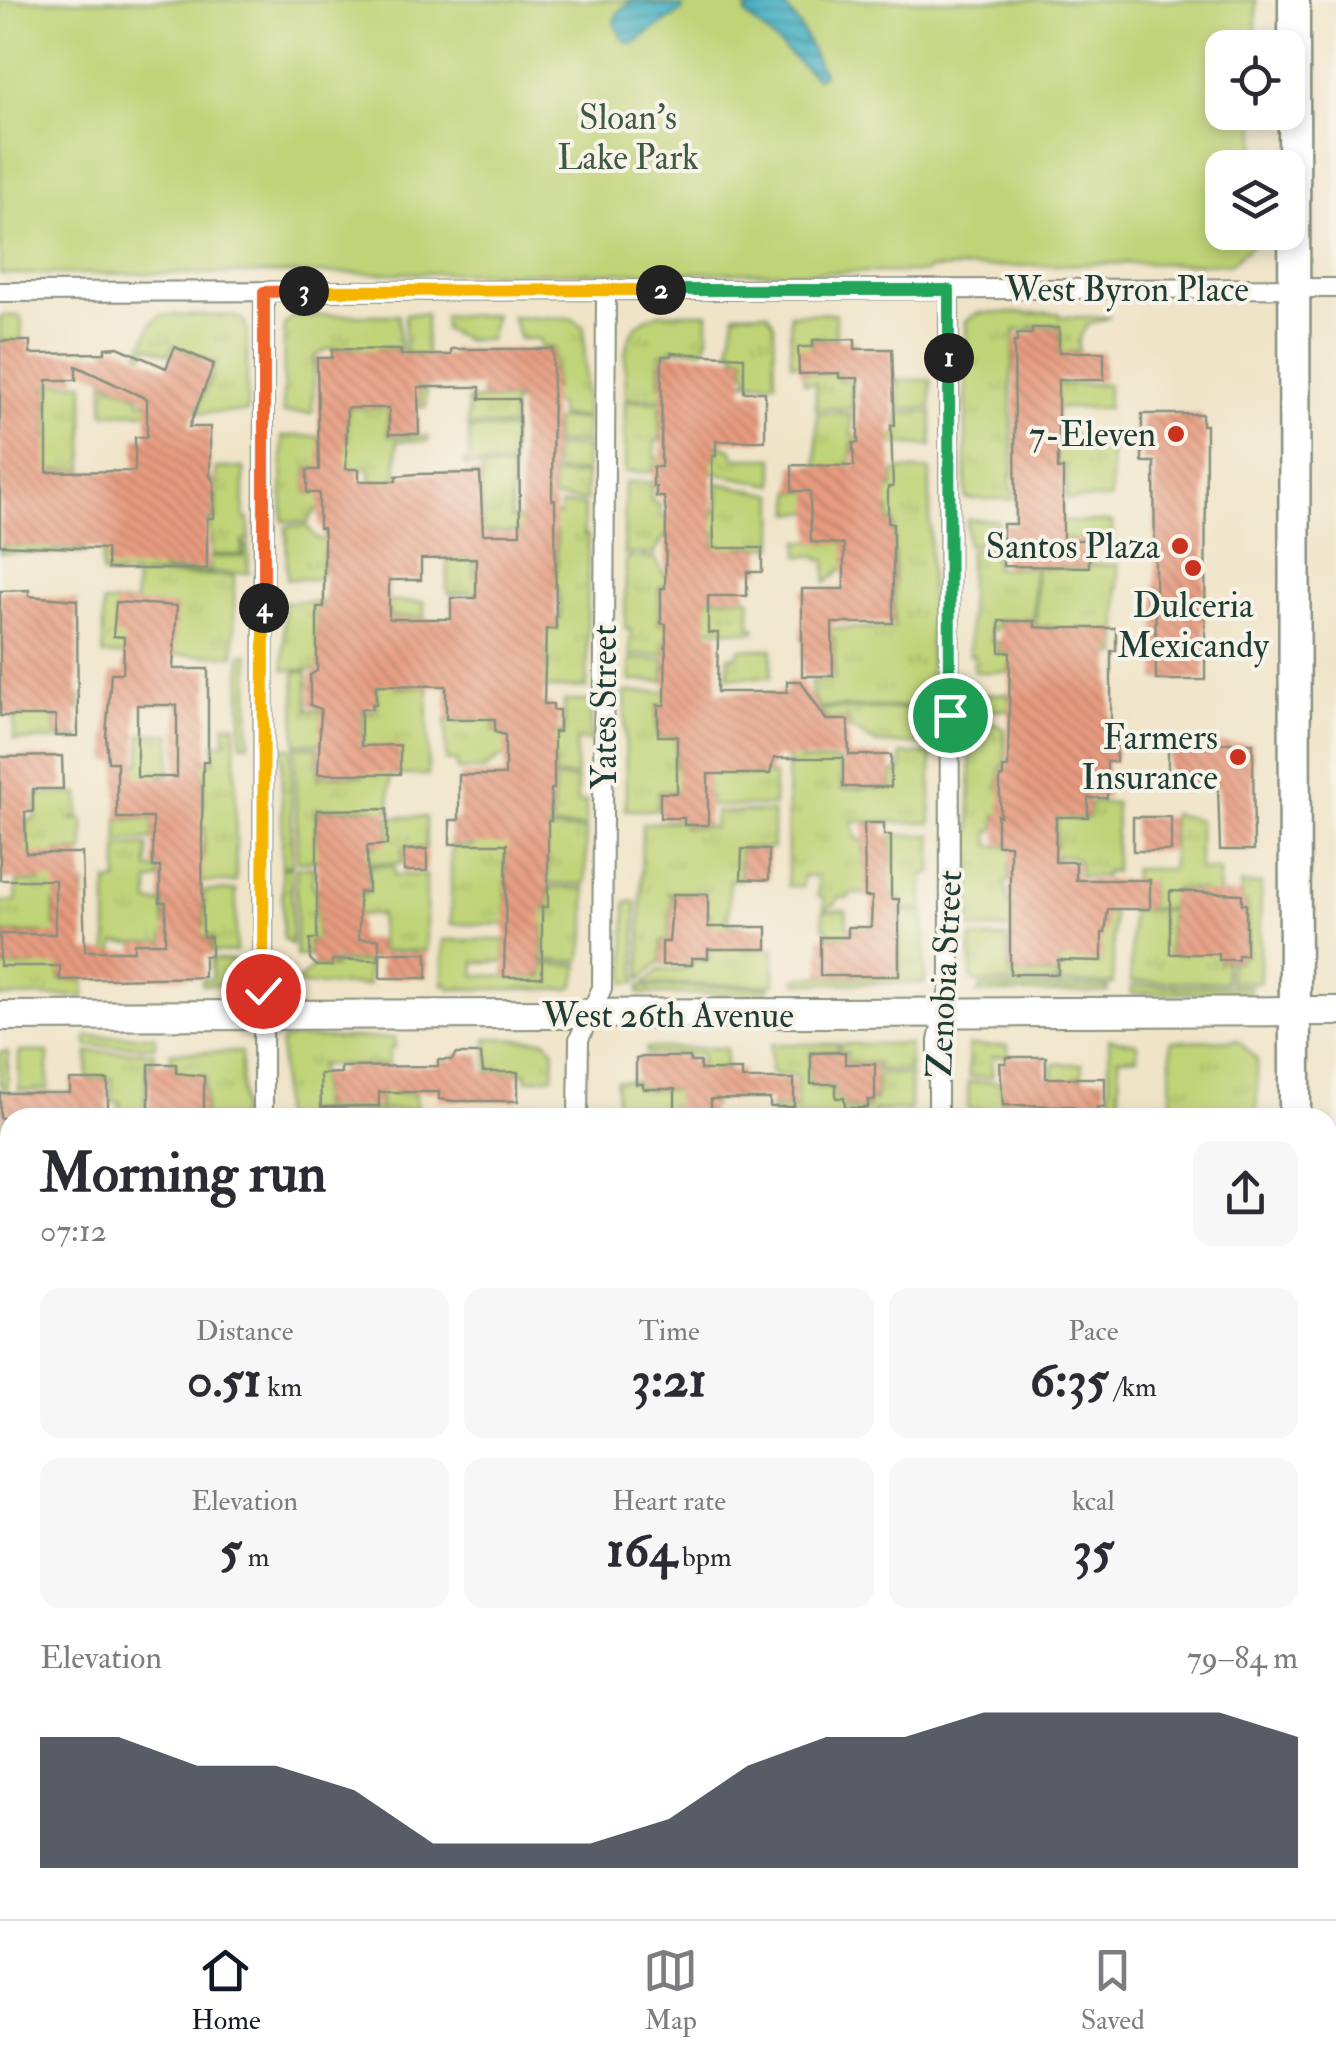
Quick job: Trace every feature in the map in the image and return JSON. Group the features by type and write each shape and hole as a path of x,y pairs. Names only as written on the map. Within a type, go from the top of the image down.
{"main road":[{"path":"1294,0 1295,1108"}],"street":[{"name":"West Byron Place","path":"0,292 1336,288"},
{"name":"Zenobia Street","path":"938,1108 938,1041 950,984 949,290"},
{"name":"Yates Street","path":"578,1108 578,1039 602,988 606,291"},
{"path":"263,1108 264,292"},
{"name":"West 26th Avenue","path":"0,1016 1336,1010"}],"green space":[{"name":"Sloan's Lake Park","path":"0,0 1256,0 1256,30 1205,30 1205,130 1256,130 1256,150 1205,150 1205,250 1247,250 1230,264 1120,263 927,272 0,274"},
{"path":"767,312 774,324 775,382 737,382 749,379 749,373 745,373 745,356 730,350 735,313"},
{"path":"661,313 708,313 708,339 703,349 670,349 669,354 660,354 660,385 695,385 700,398 626,398 625,358 630,335 637,326"},
{"path":"835,313 836,339 812,339 812,364 791,364 790,314"},
{"path":"977,313 1110,317 1087,325 1079,339 1079,351 1060,353 1059,326 1015,330 1011,385 1013,499 966,499 966,321"},
{"path":"405,314 426,314 426,407 420,407 420,355 405,354"},
{"path":"161,315 234,316 243,320 247,329 247,412 104,413 104,381 139,396 139,401 155,401 156,391 198,408 217,363 174,345 169,355 148,346 144,355 139,353 153,321"},
{"path":"398,315 401,349 361,353 360,348 330,348 315,356 312,413 283,413 284,325 293,317"},
{"path":"495,315 489,340 466,340 444,330 444,316"},
{"path":"0,316 22,319 21,341 0,341"},
{"path":"512,317 571,318 584,327 586,417 559,416 559,406 555,404 524,401 513,403 512,426 468,426 468,400 521,400 554,389 554,348 540,347 540,339 520,339"},
{"path":"831,366 837,366 838,380 852,381 852,408 816,409 816,383 804,383 804,370 830,374"},
{"path":"880,380 931,380 931,408 899,408 899,384"},
{"path":"0,383 84,383 84,470 56,470 56,513 0,438 48,438 48,387 0,387"},
{"path":"1051,384 1108,384 1108,408 1051,408"},
{"path":"625,401 690,401 690,407 660,407 660,441 655,441 655,458 682,459 682,465 653,465 652,472 625,472"},
{"path":"348,408 388,408 388,436 428,436 428,441 397,441 397,473 390,482 371,482 370,469 307,469 307,493 365,493 324,505 308,523 283,521 282,436 347,441"},
{"path":"899,412 932,412 932,446 852,442 849,473 817,477 817,413 851,413 852,436 898,436"},
{"path":"586,419 586,443 554,443 554,422"},
{"path":"469,429 512,429 511,466 464,466 469,461"},
{"path":"1060,436 1111,436 1111,499 1066,499 1066,466 1053,466 1053,440 1060,440"},
{"path":"717,444 731,449 736,458 774,458 774,485 699,470 684,458 717,458"},
{"path":"553,447 586,447 586,472 553,472"},
{"path":"216,468 244,468 244,518 249,519 249,541 242,541 242,555 212,555 209,520 216,519"},
{"path":"482,468 511,468 511,519 551,519 551,532 482,532"},
{"path":"899,470 930,470 930,707 819,707 812,695 811,682 834,679 834,638 802,638 802,629 894,628 894,551 859,550 858,570 840,570 826,583 826,560 799,556 799,541 893,545 894,522 889,522 889,507 792,513 792,492 893,488 894,474"},
{"path":"553,475 586,475 586,501 553,498"},
{"path":"625,482 652,482 651,501 660,505 660,517 694,518 693,537 664,537 654,554 624,554"},
{"path":"718,483 775,495 775,547 739,547 714,572 716,533 696,533 696,517 713,517 714,509 718,509"},
{"path":"560,505 584,505 584,535 588,536 587,688 540,688 540,671 547,670 547,653 512,630 557,629 557,619 561,618 558,588 450,594 447,589 447,560 474,560 474,577 556,578 557,532 553,532 553,515 560,515"},
{"path":"967,520 997,520 997,544 967,544"},
{"path":"1045,522 1112,522 1112,541 1061,539"},
{"path":"307,526 317,539 401,540 374,552 323,552 322,572 316,579 287,579 286,527"},
{"path":"244,545 248,545 249,573 210,573 210,557 244,557"},
{"path":"0,546 54,546 85,549 85,553 0,553"},
{"path":"163,547 163,571 208,574 140,575 234,576 234,655 103,655 103,603 135,603 136,575 102,574 102,550"},
{"path":"969,549 995,549 995,568 1034,568 1034,620 998,620 997,629 991,629 991,641 998,642 998,653 1015,653 1015,664 1009,665 1009,672 974,672 974,655 969,655"},
{"path":"626,558 655,558 664,575 698,574 659,587 659,624 699,625 671,642 664,642 664,655 630,655 630,629 625,629"},
{"path":"1090,564 1118,565 1118,655 1044,655 1052,645 1052,627 1036,626 1036,568 1089,568"},
{"path":"702,598 750,598 750,626 755,627 755,632 701,628"},
{"path":"284,602 424,602 424,617 390,617 389,611 372,611 371,606 317,607 317,644 346,644 400,662 399,687 428,687 428,775 390,775 390,811 316,809 316,840 323,840 330,861 297,861 295,747 317,747 318,781 319,776 363,776 363,711 374,711 377,706 377,671 387,670 284,670"},
{"path":"739,649 772,649 771,677 728,677 728,656 738,656"},
{"path":"241,654 249,654 249,744 241,744"},
{"path":"630,659 665,660 664,681 630,681"},
{"path":"295,672 307,672 308,710 361,710 320,743 296,744"},
{"path":"24,687 80,696 80,709 55,709 55,736 81,737 80,740 14,740 14,718 24,717"},
{"path":"625,692 678,692 678,705 657,705 657,737 676,737 676,766 731,769 732,775 774,775 774,806 710,806 710,796 701,792 658,792 658,810 626,810"},
{"path":"974,694 1009,694 1009,701 1020,710 974,710"},
{"path":"564,701 591,701 591,741 576,741 576,776 555,776 554,755 504,755 484,770 457,770 457,761 446,760 446,720 478,720 478,705 494,712 494,732 502,733 503,737 554,737 554,733 564,733"},
{"path":"820,709 931,709 931,744 877,744 850,728 849,719 827,720"},
{"path":"970,723 995,723 1005,730 1005,766 1001,767 999,787 1043,815 996,815 995,830 989,831 990,846 1056,846 1057,817 1088,818 1089,803 1116,803 1115,872 1105,871 1105,877 1079,876 1079,862 1072,856 1056,856 1055,860 1015,860 1009,866 1009,881 1005,882 1009,906 1113,913 1113,984 1059,983 1059,945 1017,929 971,929"},
{"path":"225,724 235,724 236,882 188,882 199,858 203,858 205,827 164,827 204,806 204,776 182,776 182,763 214,762 214,743 225,743"},
{"path":"141,734 171,734 170,774 161,775 161,786 137,788 133,762 141,762"},
{"path":"787,737 801,737 802,761 840,761 841,789 892,788 893,772 901,771 901,754 931,754 931,823 852,821 857,840 863,840 865,866 891,866 892,835 932,835 932,874 923,874 923,909 900,909 900,898 893,898 892,894 849,894 849,898 837,898 836,904 824,909 824,897 818,896 818,876 803,876 803,886 788,886"},
{"path":"282,748 291,748 292,866 282,866"},
{"path":"555,779 577,779 577,802 586,802 586,827 523,827 523,823 552,822"},
{"path":"472,793 523,830 586,830 586,884 548,884 548,856 506,857 506,909 548,909 549,888 586,888 586,936 580,961 543,961 543,925 451,924 451,846 473,846"},
{"path":"36,794 79,794 79,818 69,819 84,820 84,852 58,852 58,871 0,845 27,845 27,820 36,819"},
{"path":"715,812 773,812 773,848 740,848 740,880 729,880 729,925 742,926 742,950 774,949 774,985 644,984 659,970 684,970 685,966 693,966 693,960 709,960 710,913 703,893 668,893 672,896 668,941 661,941 661,961 640,980 642,824 682,820 683,827 714,827"},
{"path":"1172,814 1199,820 1199,870 1219,871 1219,961 1226,961 1226,982 1131,982 1131,910 1169,910 1169,954 1184,955 1202,905 1202,890 1173,890 1169,909 1150,909 1150,882 1133,881 1133,869 1172,869"},
{"path":"389,817 426,817 426,848 402,848 402,863 341,863 343,848 375,848 376,838 389,837"},
{"path":"118,819 153,819 153,839 118,842"},
{"path":"118,846 148,846 148,869 161,870 158,880 149,881 149,903 164,903 165,926 204,926 204,891 236,890 236,952 212,952 212,937 165,937 165,943 115,943 114,953 107,953 107,882 118,881"},
{"path":"369,866 394,866 394,875 426,875 426,951 380,951 380,915 319,915 357,894 368,893"},
{"path":"296,867 314,867 317,939 309,940 309,956 296,956"},
{"path":"282,868 291,868 292,945 283,939"},
{"path":"40,873 58,873 58,884 84,884 84,901 54,902 54,926 61,927 61,938 45,938 44,933 0,933 0,902 16,902 17,882 40,882"},
{"path":"1240,884 1261,884 1260,982 1230,982 1230,961 1247,955 1247,904 1243,903"},
{"path":"626,902 636,902 636,983 625,983"},
{"path":"846,910 847,927 893,927 900,923 900,911 924,911 925,983 796,983 801,977 900,976 900,936 828,936 828,927 823,927 823,911"},
{"path":"971,938 1008,938 1009,975 1057,975 1057,983 976,983 971,977"},
{"path":"443,940 505,940 505,962 475,962 475,975 543,978 543,964 579,965 574,986 450,989 443,985"},
{"path":"60,952 60,980 84,980 85,996 0,997 0,967 34,966"},
{"path":"212,959 237,961 237,985 202,985 202,980 212,979"},
{"path":"334,962 367,962 368,985 302,985 298,981 314,965 334,968"},
{"path":"1131,986 1250,986 1250,993 1131,993"},
{"path":"639,987 769,987 769,991 639,994"},
{"path":"981,987 1108,987 1108,992 977,993"},
{"path":"87,1036 155,1036 155,1046 87,1046"},
{"path":"284,1038 395,1038 395,1048 389,1049 389,1065 320,1065 320,1108 281,1108"},
{"path":"487,1038 546,1040 554,1051 553,1076 527,1080 526,1072 488,1071"},
{"path":"1109,1039 1137,1043 1137,1057 1119,1058 1120,1108 1110,1108"},
{"path":"1238,1040 1257,1060 1257,1108 1171,1108 1171,1041"},
{"path":"771,1044 837,1044 837,1051 810,1051 810,1086 834,1086 834,1099 844,1101 845,1108 797,1108 797,1075 771,1074"},
{"path":"840,1044 910,1044 909,1070 877,1070 877,1063 847,1063 847,1052 840,1052"},
{"path":"968,1046 1008,1046 1008,1056 992,1057 992,1077 969,1077"},
{"path":"646,1048 726,1048 726,1069 713,1070 713,1106 617,1108 616,1081 635,1081 635,1086 642,1086 643,1090 693,1090 702,1086 701,1054 646,1054"},
{"path":"0,1052 8,1052 8,1108 3,1108"},
{"path":"19,1052 48,1052 48,1090 19,1090"},
{"path":"88,1052 154,1052 154,1062 147,1063 144,1108 120,1108 120,1102 112,1102 112,1079 87,1078"},
{"path":"171,1052 241,1052 241,1108 205,1108 206,1076 177,1073 176,1064 171,1064"},
{"path":"1053,1064 1082,1064 1082,1077 1074,1077 1075,1108 1028,1108 1041,1106 1042,1098 1053,1098"},
{"path":"877,1074 910,1074 910,1108 868,1108 869,1101 876,1101"},
{"path":"968,1082 1002,1084 1002,1106 1009,1108 968,1108"},
{"path":"380,1083 393,1083 393,1094 416,1094 417,1108 380,1108"}],"water":[{"path":"632,0 683,7 632,44 622,39 614,22 618,12"},
{"path":"783,6 800,28 824,74 816,78 746,15 746,9"}],"building":[{"path":"1032,328 1059,328 1059,352 1104,352 1104,380 1058,380 1063,540 1089,540 1089,567 1003,566 1003,524 1016,524 1014,342 1017,334 1032,334"},
{"path":"855,339 855,349 892,349 895,425 891,425 893,487 888,487 888,523 893,523 893,623 832,623 833,676 802,676 802,589 844,589 844,544 811,542 810,491 792,491 792,465 854,466 858,378 839,378 839,373 799,374 798,347 813,347 813,340"},
{"path":"0,341 30,341 30,354 105,353 105,348 118,347 166,368 175,347 214,364 189,427 210,427 214,518 207,518 207,569 108,569 106,549 0,545","holes":["76,366 147,399 147,437 135,437 135,471 47,472 47,380 76,380"]},
{"path":"332,349 451,355 451,349 553,349 556,629 546,629 544,704 553,704 553,710 559,710 559,732 554,732 548,907 542,907 542,977 504,977 507,844 450,844 450,820 459,820 459,775 505,775 505,735 495,732 495,719 446,719 446,686 376,685 376,704 372,704 372,709 361,709 361,746 400,745 400,774 318,774 321,709 310,705 310,675 317,671 317,607 324,607 324,538 323,528 319,528 319,493 307,493 307,470 319,470 317,358 332,358","holes":["418,387 480,387 480,399 519,399 520,534 483,534 480,473 416,474 396,476 396,481 359,481 359,469 346,469 347,408 389,408 389,434 419,434","476,558 476,598 451,598 451,619 389,619 389,580 421,580 421,559"]},
{"path":"671,353 744,357 744,392 765,392 765,441 716,441 716,456 712,456 714,548 762,548 762,572 747,572 747,596 708,596 708,633 718,633 717,692 787,692 787,681 801,681 826,720 848,720 849,755 891,755 891,787 843,787 843,758 774,758 770,774 708,774 708,825 684,825 684,818 660,818 660,793 677,793 677,736 658,736 658,705 665,705 666,624 661,623 661,588 665,588 666,515 664,497 656,497 653,487 653,467 661,467 662,356"},
{"path":"1142,414 1202,414 1202,425 1206,425 1205,680 1156,680 1154,462 1142,462"},
{"path":"29,590 29,596 77,600 78,736 55,736 56,716 0,716 0,591"},
{"path":"116,602 177,606 173,669 208,669 208,762 203,762 203,937 211,937 211,956 204,956 204,977 60,980 60,966 0,966 0,934 55,934 55,880 0,880 0,757 62,756 63,789 33,789 33,812 25,812 26,853 82,853 85,951 134,951 134,943 165,943 166,902 160,902 160,867 153,867 153,818 117,818 117,762 108,762 106,736 111,673 123,673 124,637 113,636","holes":["137,705 177,705 177,777 137,777"]},
{"path":"999,621 1035,621 1035,627 1051,628 1116,628 1116,651 1111,651 1111,737 1116,737 1116,762 1107,762 1107,798 1088,798 1088,817 1056,817 1055,862 1076,862 1076,880 1150,880 1150,909 1108,909 1102,933 1102,961 1058,960 1058,974 1010,974 1010,845 997,845 997,815 1000,816 1000,777 1003,768 1008,768 1010,652 1000,652"},
{"path":"1168,743 1253,743 1254,850 1220,850 1218,786 1168,786"},
{"path":"387,809 387,845 367,846 368,892 359,892 359,939 379,939 379,960 332,960 332,966 317,966 310,959 310,939 317,939 317,810"},
{"path":"1133,817 1171,817 1171,851 1133,851"},
{"path":"864,823 884,823 884,835 891,835 891,896 899,899 899,976 820,976 820,937 848,937 848,927 871,927 872,897 865,897"},
{"path":"427,849 427,871 404,871 404,850"},
{"path":"742,849 769,850 769,880 741,879"},
{"path":"1170,891 1242,894 1242,904 1246,904 1246,955 1238,955 1238,960 1219,960 1219,954 1170,954"},
{"path":"673,894 708,894 708,927 767,927 767,949 708,949 708,958 692,958 692,965 662,965 662,942 669,942"},
{"path":"380,953 427,953 427,978 380,978"},
{"path":"845,1052 845,1064 875,1064 875,1100 868,1100 868,1108 845,1108 844,1098 836,1098 836,1084 811,1084 811,1053"},
{"path":"456,1054 481,1054 483,1072 518,1072 518,1101 453,1101 439,1099 439,1092 379,1092 379,1106 321,1107 320,1074 341,1073 341,1067 438,1066 438,1060 452,1060"},
{"path":"690,1057 690,1062 700,1062 700,1070 742,1070 742,1079 794,1079 794,1107 770,1107 770,1099 711,1099 711,1108 675,1108 675,1089 643,1089 643,1084 636,1084 636,1059"},
{"path":"1006,1057 1046,1057 1046,1078 1105,1078 1105,1107 1003,1105 1000,1063 1006,1063"},
{"path":"149,1064 176,1064 176,1073 204,1076 204,1108 149,1108"},
{"path":"70,1080 108,1080 108,1108 0,1108 0,1093 70,1093"}],"place":[{"name":"7-Eleven","path":"1176,434"},
{"name":"Santos Plaza","path":"1180,546"},
{"name":"Dulceria Mexicandy","path":"1193,568"},
{"name":"Farmers Insurance","path":"1238,757"}],"route":[{"path":"263,991 264,292 949,290 950,715"}]}
